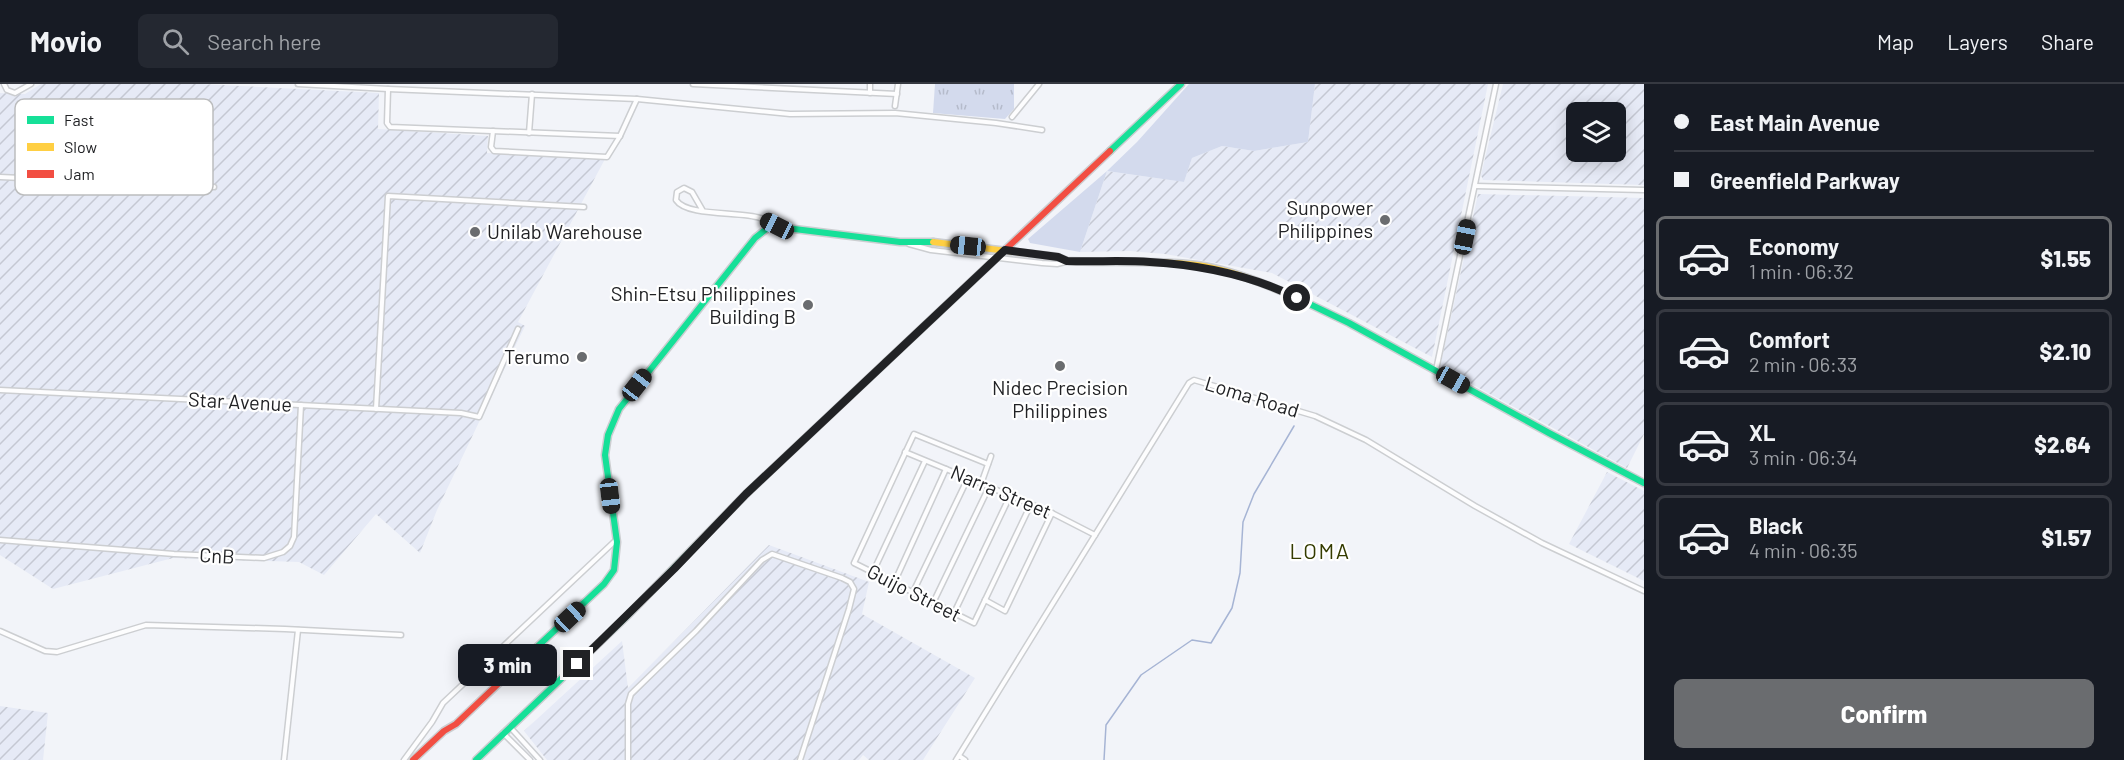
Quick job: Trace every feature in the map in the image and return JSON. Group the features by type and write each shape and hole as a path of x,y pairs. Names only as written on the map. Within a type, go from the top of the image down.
{"street":[{"path":"4,84 7,90 15,93 31,84"},
{"path":"298,84 637,99 790,114 895,113 1042,130"},
{"path":"693,84 897,94"},
{"path":"870,84 870,93"},
{"path":"895,106 898,84"},
{"path":"1031,84 1035,89"},
{"path":"1012,117 1039,84"},
{"path":"476,760 634,609 746,494 1181,84"},
{"path":"1436,370 1496,84"},
{"path":"388,89 387,123 390,127 620,136"},
{"path":"529,133 532,94"},
{"path":"493,131 491,147 494,151 607,157 620,136 637,99"},
{"path":"0,177 15,178"},
{"path":"1475,186 1644,190"},
{"path":"703,210 690,190 684,188 677,192 675,200 679,205 703,210 760,217 777,226"},
{"path":"376,409 388,196 584,207"},
{"path":"413,760 444,731 456,724 605,583 615,566 615,541 605,458 613,420 623,403 758,234 767,227 777,226 900,242 931,250 1057,264 1067,261 1185,265 1215,269 1253,279 1278,288 1355,327 1644,483"},
{"path":"900,242 932,242 1005,250 1058,257 1067,261"},
{"name":"Star Avenue","path":"0,390 460,413 479,417 518,329"},
{"name":"Loma Road","path":"958,758 1189,383 1194,380 1315,416 1366,440 1513,528 1644,591"},
{"name":"CnB","path":"0,540 174,554 260,558 277,555 288,548 294,537 301,405"},
{"path":"905,452 914,434 988,464"},
{"name":"Narra Street","path":"905,452 1052,513 1095,535"},
{"name":"Guijo Street","path":"905,452 854,563 974,623 985,600"},
{"path":"981,484 991,456"},
{"path":"873,572 925,461"},
{"path":"894,583 946,469"},
{"path":"913,592 968,478"},
{"path":"933,603 988,487"},
{"path":"954,613 1010,496"},
{"path":"1030,504 985,600 1005,611 1052,513"},
{"path":"404,760 443,703 615,541"},
{"path":"628,760 628,704 633,690 693,633 764,558 774,554 842,578 850,582 854,589 800,760"},
{"path":"0,631 45,651 57,652 146,626 401,635"},
{"path":"284,760 298,630"},
{"path":"510,727 540,760"},
{"path":"503,733 530,760"},
{"path":"958,758 965,760"}],"shaded area":[{"path":"41,84 201,84 379,93 378,129 488,136 487,153 605,159 518,322 525,326 437,510 420,553 376,514 324,575 299,562 173,558 53,589 0,555 0,93 25,94"},
{"name":"Sunpower Philippines","path":"1315,84 1488,84 1432,357 1272,273 1165,254 1130,251 1080,252 1107,171 1184,182 1192,158 1222,146 1254,151 1308,142"},
{"path":"1503,84 1644,84 1644,185 1483,180 1481,175"},
{"path":"1478,194 1644,198 1644,434 1627,468 1440,367"},
{"path":"1607,472 1644,491 1644,581 1569,544"},
{"path":"769,545 869,582 862,614 975,678 923,760 869,760 863,755 859,760 547,760 524,731 622,641 628,688"},
{"path":"0,706 48,713 43,760 0,760"}],"green space":[{"path":"935,84 1014,84 1014,109 1005,119 933,113"},
{"path":"1189,84 1315,84 1308,142 1254,151 1222,146 1192,158 1184,182 1107,171 1137,142"},
{"path":"1107,171 1080,252 1030,243 1028,239"}],"waterway":[{"path":"1104,760 1106,725 1141,675 1192,640 1211,643 1232,608 1240,573 1243,522 1254,494 1294,426"}],"traffic: fast":[{"path":"1110,151 1181,84"},
{"path":"537,647 604,584 614,570 617,542 605,455 608,435 619,409 755,238 770,226 900,242 933,242"},
{"path":"1295,297 1349,323 1644,483"},
{"path":"476,760 627,616 746,494 886,362"}],"traffic: slow":[{"path":"933,242 1058,257 1067,261 1197,265 1247,278 1295,297"}],"traffic: jam":[{"path":"886,362 1110,151"},
{"path":"413,760 444,731 456,724 537,647"}],"place":[{"name":"Sunpower Philippines","path":"1385,220"},
{"name":"Unilab Warehouse","path":"475,232"},
{"name":"Shin-Etsu Philippines Building B","path":"808,305"},
{"name":"Terumo","path":"582,357"},
{"name":"Nidec Precision Philippines","path":"1060,366"}],"district":[{"name":"LOMA","path":"1320,551"}],"route":[{"path":"577,664 674,569 746,494 1005,250 1058,257 1067,261 1149,262 1215,269 1253,279 1297,298"}]}
